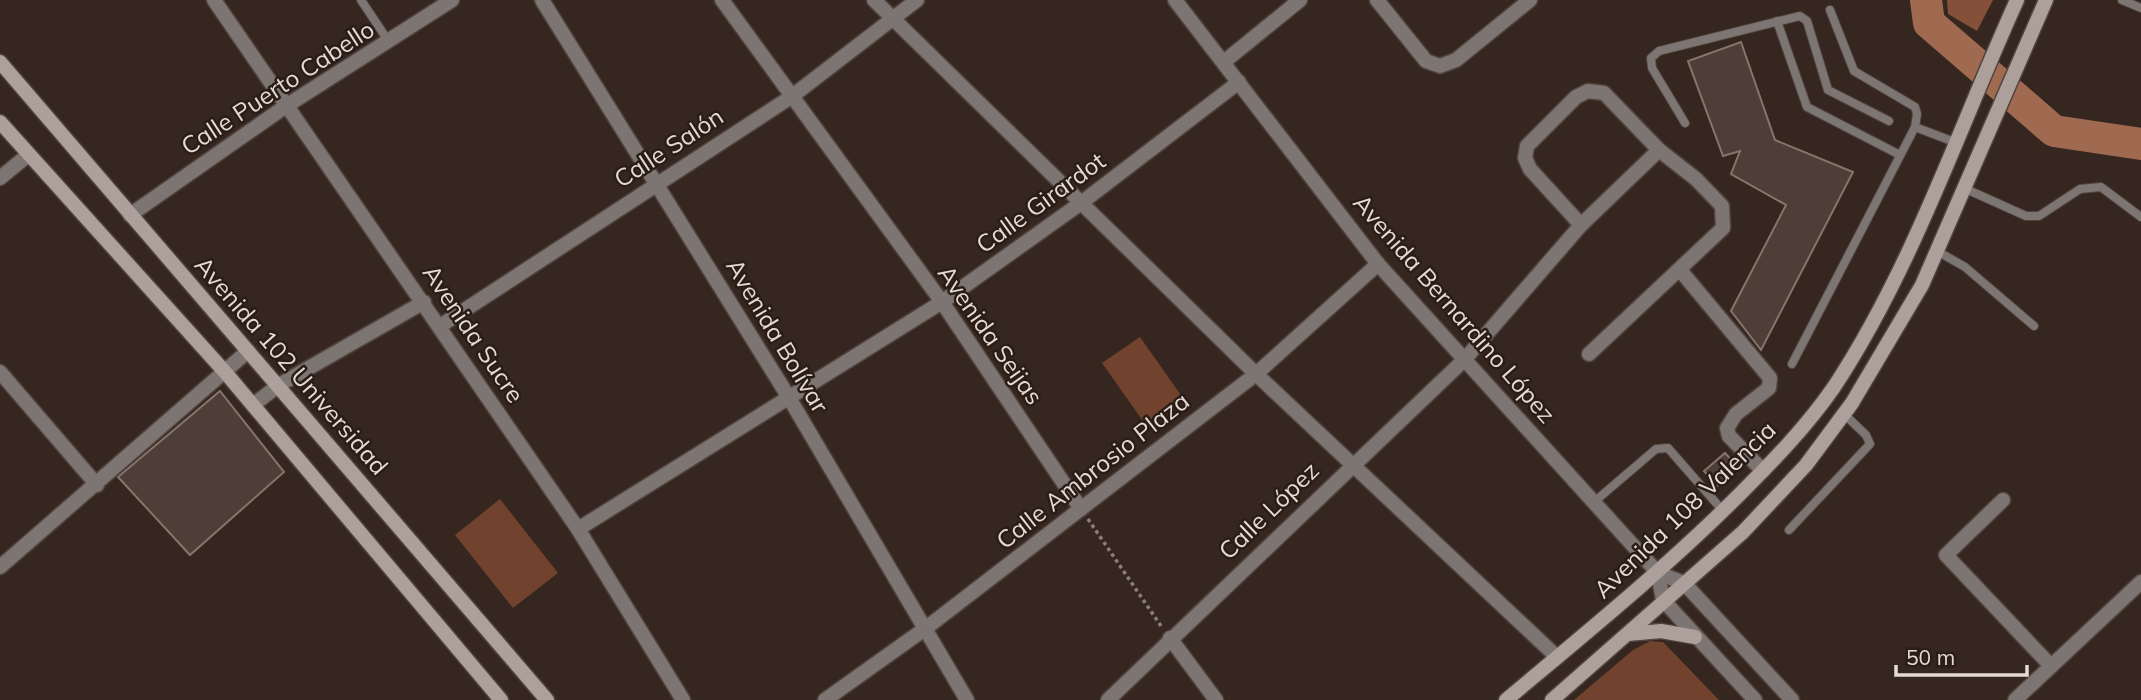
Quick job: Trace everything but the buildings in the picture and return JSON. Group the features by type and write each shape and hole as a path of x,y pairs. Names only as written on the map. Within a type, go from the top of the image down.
{"street":[{"name":"Avenida Sucre","path":"214,0 578,529 683,700"},
{"name":"Calle Puerto Cabello","path":"130,215 286,106 452,0"},
{"name":"Avenida Bolívar","path":"542,0 788,396 967,700"},
{"name":"Avenida Seijas","path":"722,0 942,302 1081,509"},
{"path":"874,0 1256,374 1353,462 1557,657"},
{"name":"Calle Salón","path":"440,326 791,97 917,0"},
{"name":"Avenida Bernardino López","path":"1175,0 1225,61 1378,264 1658,573"},
{"path":"1225,61 1300,0"},
{"path":"1377,0 1426,61 1440,66 1456,60 1530,0"},
{"name":"Avenida 108 Valencia","path":"1506,700 1658,573 1723,512 1788,446 1833,387 1898,275 2017,0"},
{"name":"Avenida 108 Valencia","path":"1552,700 1743,532 1806,465 1844,415 1922,285 2046,0"},
{"name":"Avenida 102 Universidad","path":"0,62 547,700"},
{"name":"Calle Girardot","path":"578,529 942,302 1081,203 1239,82"},
{"path":"1581,225 1530,169 1525,158 1527,146 1576,97 1588,91 1604,93 1659,150 1696,179 1722,206 1723,228 1589,354"},
{"path":"0,122 225,372 501,700"},
{"name":"Calle López","path":"1108,700 1353,462 1465,359 1581,225 1659,150"},
{"path":"0,178 28,155"},
{"name":"Calle Ambrosio Plaza","path":"825,700 926,628 1256,374 1378,264"},
{"path":"1680,270 1770,378 1769,388 1736,414 1727,428 1729,436 1763,471"},
{"path":"253,405 279,385 424,302"},
{"path":"0,567 248,351"},
{"path":"0,372 97,485"},
{"path":"2003,500 1946,555 2051,666"},
{"path":"1658,573 1684,583 1792,700"},
{"path":"1658,573 1663,600 1755,700"},
{"path":"2015,700 2141,582"},
{"path":"1628,634 1661,631 1695,636"},
{"path":"1170,638 1216,700"}],"lane":[{"path":"361,0 389,42"},
{"path":"2122,0 2141,8"},
{"path":"1791,364 1915,127 1917,114 1915,107 1854,71 1848,64 1830,10"},
{"path":"1685,123 1652,68 1651,58 1658,51 1800,16 1807,21 1828,90 1889,121"},
{"path":"1777,21 1807,107 1900,155"},
{"path":"1915,127 1957,143"},
{"path":"1966,189 2026,216 2039,216 2080,189 2101,187 2141,217"},
{"path":"1937,251 1965,267 2034,326"},
{"path":"1789,530 1870,444 1867,435 1844,415"},
{"path":"1594,502 1656,449 1662,447 1668,448 1723,512"}],"path":[{"path":"1081,509 1170,638"}],"shaded area":[{"path":"1947,0 1993,0 1977,31 1948,14"},
{"path":"1140,337 1183,398 1145,424 1102,363"},
{"path":"500,499 558,573 513,608 455,535"},
{"path":"1650,641 1663,642 1719,700 1574,700 1633,650"}],"waterway":[{"path":"1926,0 1929,23 2054,131 2141,144"}]}
